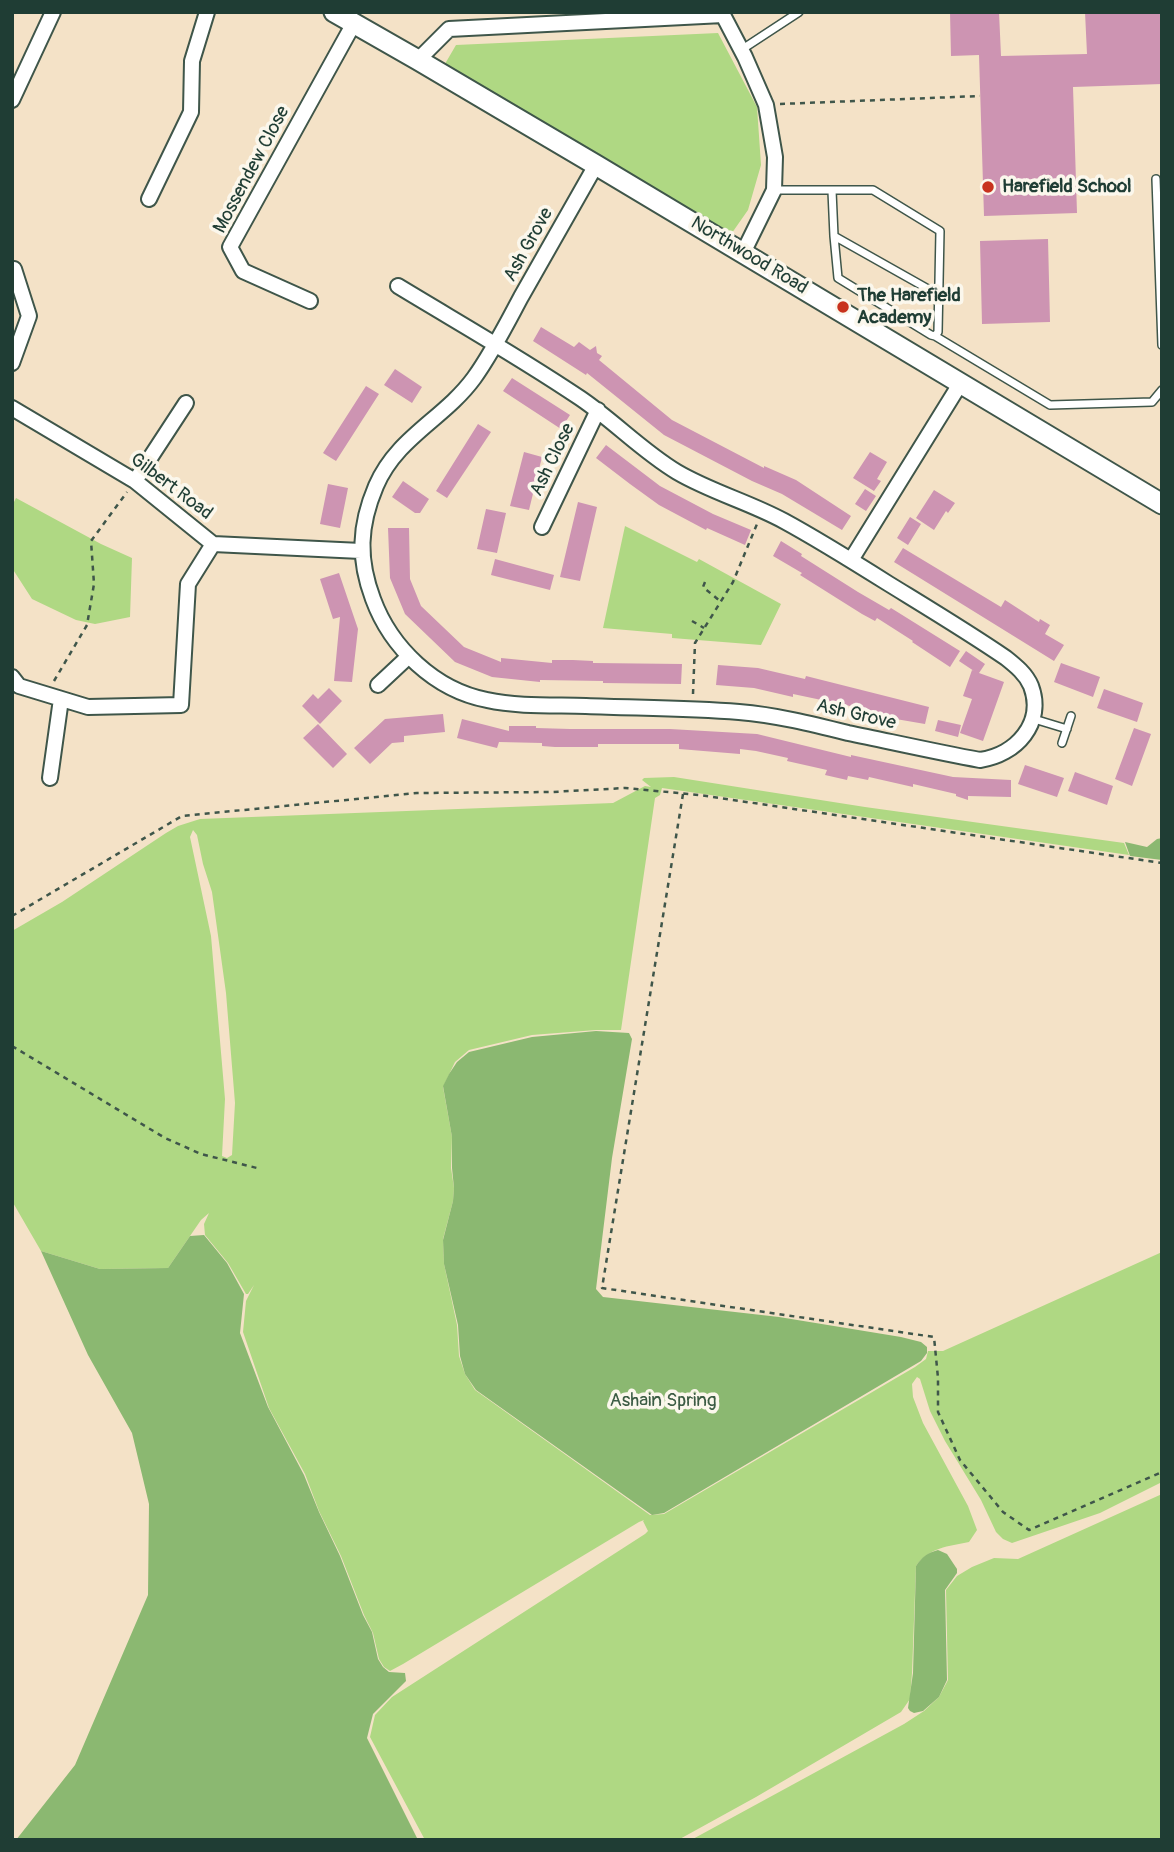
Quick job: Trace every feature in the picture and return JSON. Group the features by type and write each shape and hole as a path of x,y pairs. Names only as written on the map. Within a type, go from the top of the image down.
{"street":[{"path":"12,100 53,12"},
{"path":"149,199 191,112 192,61 207,12"},
{"name":"Northwood Road","path":"334,12 596,165 1162,504"},
{"path":"418,60 449,29 723,14 766,105 775,157 774,190 743,253"},
{"name":"Mossendew Close","path":"310,301 243,271 230,247 354,23"},
{"name":"Ash Grove","path":"596,165 473,379 460,395 415,433 392,457 381,474 366,511 362,551 367,584 382,621 408,657 454,688 486,700 525,704 739,712 782,718 981,760 990,759 1013,746 1025,736 1034,719"},
{"path":"12,363 29,316 14,268"},
{"path":"398,286 531,365 598,410 674,470 715,492 780,519 984,643 1016,666 1031,687 1034,719"},
{"path":"851,560 960,384"},
{"path":"135,481 186,403"},
{"name":"Gilbert Road","path":"12,408 135,481 214,544 362,551"},
{"name":"Ash Close","path":"542,527 598,410"},
{"path":"12,677 19,686 88,707 181,705 188,584 214,544"},
{"path":"378,685 408,657"},
{"path":"50,778 61,699"}],"lane":[{"path":"741,50 799,12"},
{"path":"1156,178 1162,345"},
{"path":"774,190 873,190 940,231 938,332 935,336"},
{"path":"832,191 838,278 931,335 1050,405 1152,402 1162,390"},
{"path":"834,236 937,294"},
{"path":"1062,743 1071,716"},
{"path":"1034,719 1067,729"}],"path":[{"path":"766,105 980,96"},
{"path":"47,694 87,625 94,584 91,541 135,481"},
{"path":"693,710 695,643 733,582 762,511"},
{"path":"705,582 703,587 721,601"},
{"path":"692,621 704,628"},
{"path":"12,916 182,816 417,793 552,792 625,788 1162,863"},
{"path":"683,794 603,1288 934,1337 938,1378 937,1412 960,1460 1003,1512 1029,1530 1162,1472"},
{"path":"12,1046 165,1138 201,1154 257,1168"}],"green space":[{"path":"718,33 757,107 761,165 748,210 727,240 442,69 456,45"},
{"path":"16,498 132,558 130,617 95,624 76,620 32,599 12,568 12,506"},
{"path":"625,526 697,562 699,559 781,604 761,645 672,638 672,634 603,628"},
{"path":"674,777 1124,843 1129,855 662,788 660,795 655,798 621,1030 532,1035 469,1050 455,1062 443,1087 452,1137 451,1168 454,1188 443,1239 444,1264 457,1325 459,1356 465,1374 475,1390 650,1515 664,1514 915,1367 926,1359 928,1351 943,1351 1162,1252 1162,1482 1100,1513 1012,1543 996,1532 981,1500 945,1441 917,1377 912,1384 913,1397 923,1423 968,1506 977,1530 969,1542 933,1552 916,1566 910,1699 901,1712 678,1840 425,1840 370,1737 375,1715 392,1697 645,1534 648,1531 644,1520 403,1664 390,1671 384,1667 379,1659 373,1633 305,1474 269,1408 243,1332 246,1301 254,1285 246,1294 228,1263 205,1235 204,1224 209,1213 201,1220 168,1268 100,1269 41,1251 12,1201 12,931 62,902 166,833 200,819 613,803 645,786 651,787 642,780","holes":["193,830 197,835 212,892 226,993 235,1103 232,1155 227,1158 222,1156 225,1099 211,936 190,837"]},
{"path":"1162,838 1162,860 1130,856 1125,842 1147,847"},
{"name":"Ashain Spring","path":"596,1031 629,1033 632,1039 612,1158 596,1289 603,1297 779,1317 901,1337 921,1342 927,1347 927,1353 921,1361 664,1513 652,1515 476,1390 465,1374 460,1356 458,1325 444,1264 443,1240 454,1188 452,1137 443,1086 449,1074 457,1062 469,1052 532,1037"},
{"path":"204,1235 227,1263 244,1294 240,1333 268,1407 304,1475 340,1556 372,1632 378,1659 389,1672 405,1673 406,1681 373,1714 367,1738 418,1840 16,1840 75,1765 148,1595 149,1504 132,1433 88,1355 41,1251 100,1269 168,1268 190,1236"},
{"path":"1162,1494 1162,1840 691,1840 904,1724 939,1697 948,1680 946,1590 957,1576 994,1558 1018,1559"},
{"path":"938,1550 947,1554 957,1569 945,1590 947,1680 939,1697 923,1711 914,1713 908,1708 913,1673 916,1566 925,1556"}],"building":[{"path":"950,12 999,12 1001,56 1087,54 1085,12 1162,12 1162,84 1073,87 1077,213 984,216 979,55 951,56"},
{"path":"1048,239 1050,322 982,324 980,241"},
{"path":"541,327 574,347 579,342 590,350 596,346 597,353 602,356 599,360 672,420 764,468 796,480 851,516 842,530 782,494 664,435 587,373 586,375 533,341"},
{"path":"395,369 422,387 412,403 384,385"},
{"path":"512,378 570,415 561,429 503,391"},
{"path":"366,386 379,394 336,461 323,453"},
{"path":"478,424 491,432 447,498 436,491"},
{"path":"606,445 660,486 713,514 751,530 745,545 707,528 706,530 659,505 596,458"},
{"path":"524,452 542,457 529,510 510,506"},
{"path":"870,452 887,462 877,479 881,481 874,491 853,478"},
{"path":"403,481 429,499 420,513 415,513 392,497"},
{"path":"328,484 348,488 340,528 320,524"},
{"path":"865,489 876,496 866,511 855,504"},
{"path":"934,490 955,503 948,513 946,511 934,530 916,518"},
{"path":"578,502 597,507 580,581 560,577"},
{"path":"486,509 506,513 497,553 477,549"},
{"path":"910,517 921,524 908,545 897,538"},
{"path":"388,528 409,528 410,579 421,606 464,647 501,662 501,658 552,663 552,660 573,660 593,663 682,664 681,684 540,682 492,677 455,662 405,614 390,578"},
{"path":"781,541 858,592 889,610 891,608 960,651 950,667 877,618 875,621 862,614 773,556"},
{"path":"903,548 1001,607 1005,600 1039,622 1040,619 1050,625 1045,634 1064,645 1054,661 894,562"},
{"path":"495,559 554,575 550,590 491,575"},
{"path":"339,573 358,629 352,682 334,681 340,617 333,619 320,579"},
{"path":"966,651 985,664 979,673 1004,682 983,741 960,733 972,699 963,696 972,670 974,671 959,661"},
{"path":"1061,663 1100,677 1093,697 1054,682"},
{"path":"718,665 758,668 805,679 806,676 929,707 925,724 793,694 793,697 754,688 716,685"},
{"path":"329,688 342,701 320,724 302,706 313,694 318,699"},
{"path":"1104,689 1143,703 1137,722 1097,708"},
{"path":"443,714 445,732 404,736 404,742 392,743 370,764 354,748 385,719"},
{"path":"462,719 509,731 509,726 536,726 757,734 851,757 953,777 1011,780 1011,797 968,796 968,800 956,794 913,784 913,787 869,777 868,780 848,776 847,780 825,775 827,770 787,761 788,758 740,749 740,754 679,749 679,744 555,747 542,746 542,743 499,742 497,748 457,738"},
{"path":"938,720 961,725 958,737 935,731"},
{"path":"318,724 347,754 333,768 303,738"},
{"path":"1134,728 1151,734 1132,786 1115,779"},
{"path":"1025,765 1064,778 1057,797 1018,784"},
{"path":"1075,772 1113,786 1107,805 1068,791"}],"place":[{"name":"Harefield School","path":"988,187"},
{"name":"The Harefield Academy","path":"843,307"}]}
